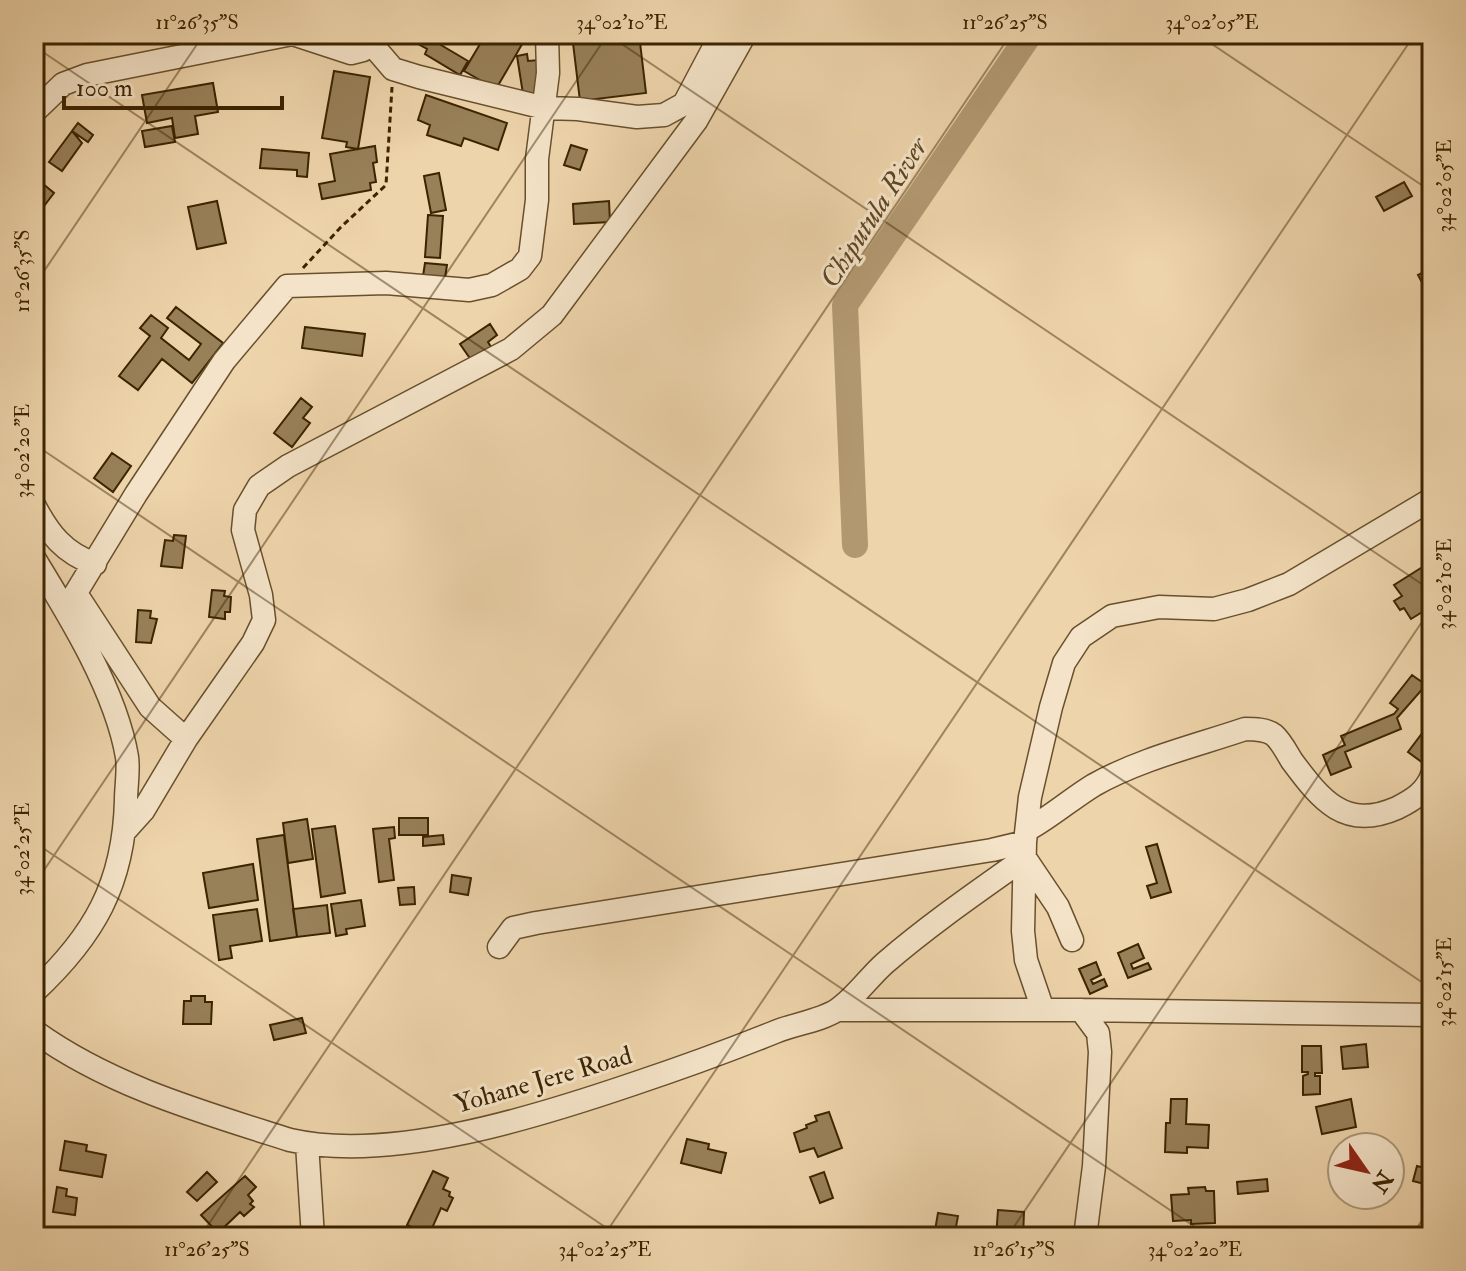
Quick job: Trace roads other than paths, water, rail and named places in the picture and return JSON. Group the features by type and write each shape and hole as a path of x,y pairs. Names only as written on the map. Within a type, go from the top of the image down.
{"street":[{"path":"34,112 63,84 87,75 292,34 351,53 363,50 370,37 393,69 545,108 637,117 664,115 684,104 721,34"},
{"path":"72,602 136,494 224,361 287,286 386,283 469,290 492,285 520,269 530,256 537,200 537,159 548,73 547,34"},
{"path":"125,831 143,811 186,739 253,643 264,620 261,595 243,530 245,510 259,486 288,466 511,349 552,315 696,121 745,34"},
{"path":"1043,1010 1026,960 1023,931 1030,797 1064,663 1081,637 1112,616 1159,607 1214,609 1289,584 1432,499"},
{"path":"34,505 44,525 61,546 77,558 95,564"},
{"path":"34,558 72,602 150,707 186,739"},
{"path":"34,992 75,950 100,911 117,872 125,831 127,758 107,692 72,602"},
{"path":"499,947 513,928 536,923 1026,843 1049,818 1093,786 1141,764 1245,729 1257,729 1274,735 1322,798 1355,817 1381,814 1406,804 1423,790 1432,775"},
{"path":"1026,843 1072,940"},
{"name":"Yohane Jere Road","path":"34,1031 83,1062 187,1107 307,1144 352,1146 435,1138 550,1112 728,1052 837,1010 883,965 1026,843"},
{"path":"837,1010 1432,1015"},
{"path":"1081,1010 1098,1033 1100,1052 1094,1166 1085,1237"},
{"path":"307,1144 313,1237"}],"waterway":[{"name":"Chiputula River","path":"855,545 845,305 1030,34"}]}
